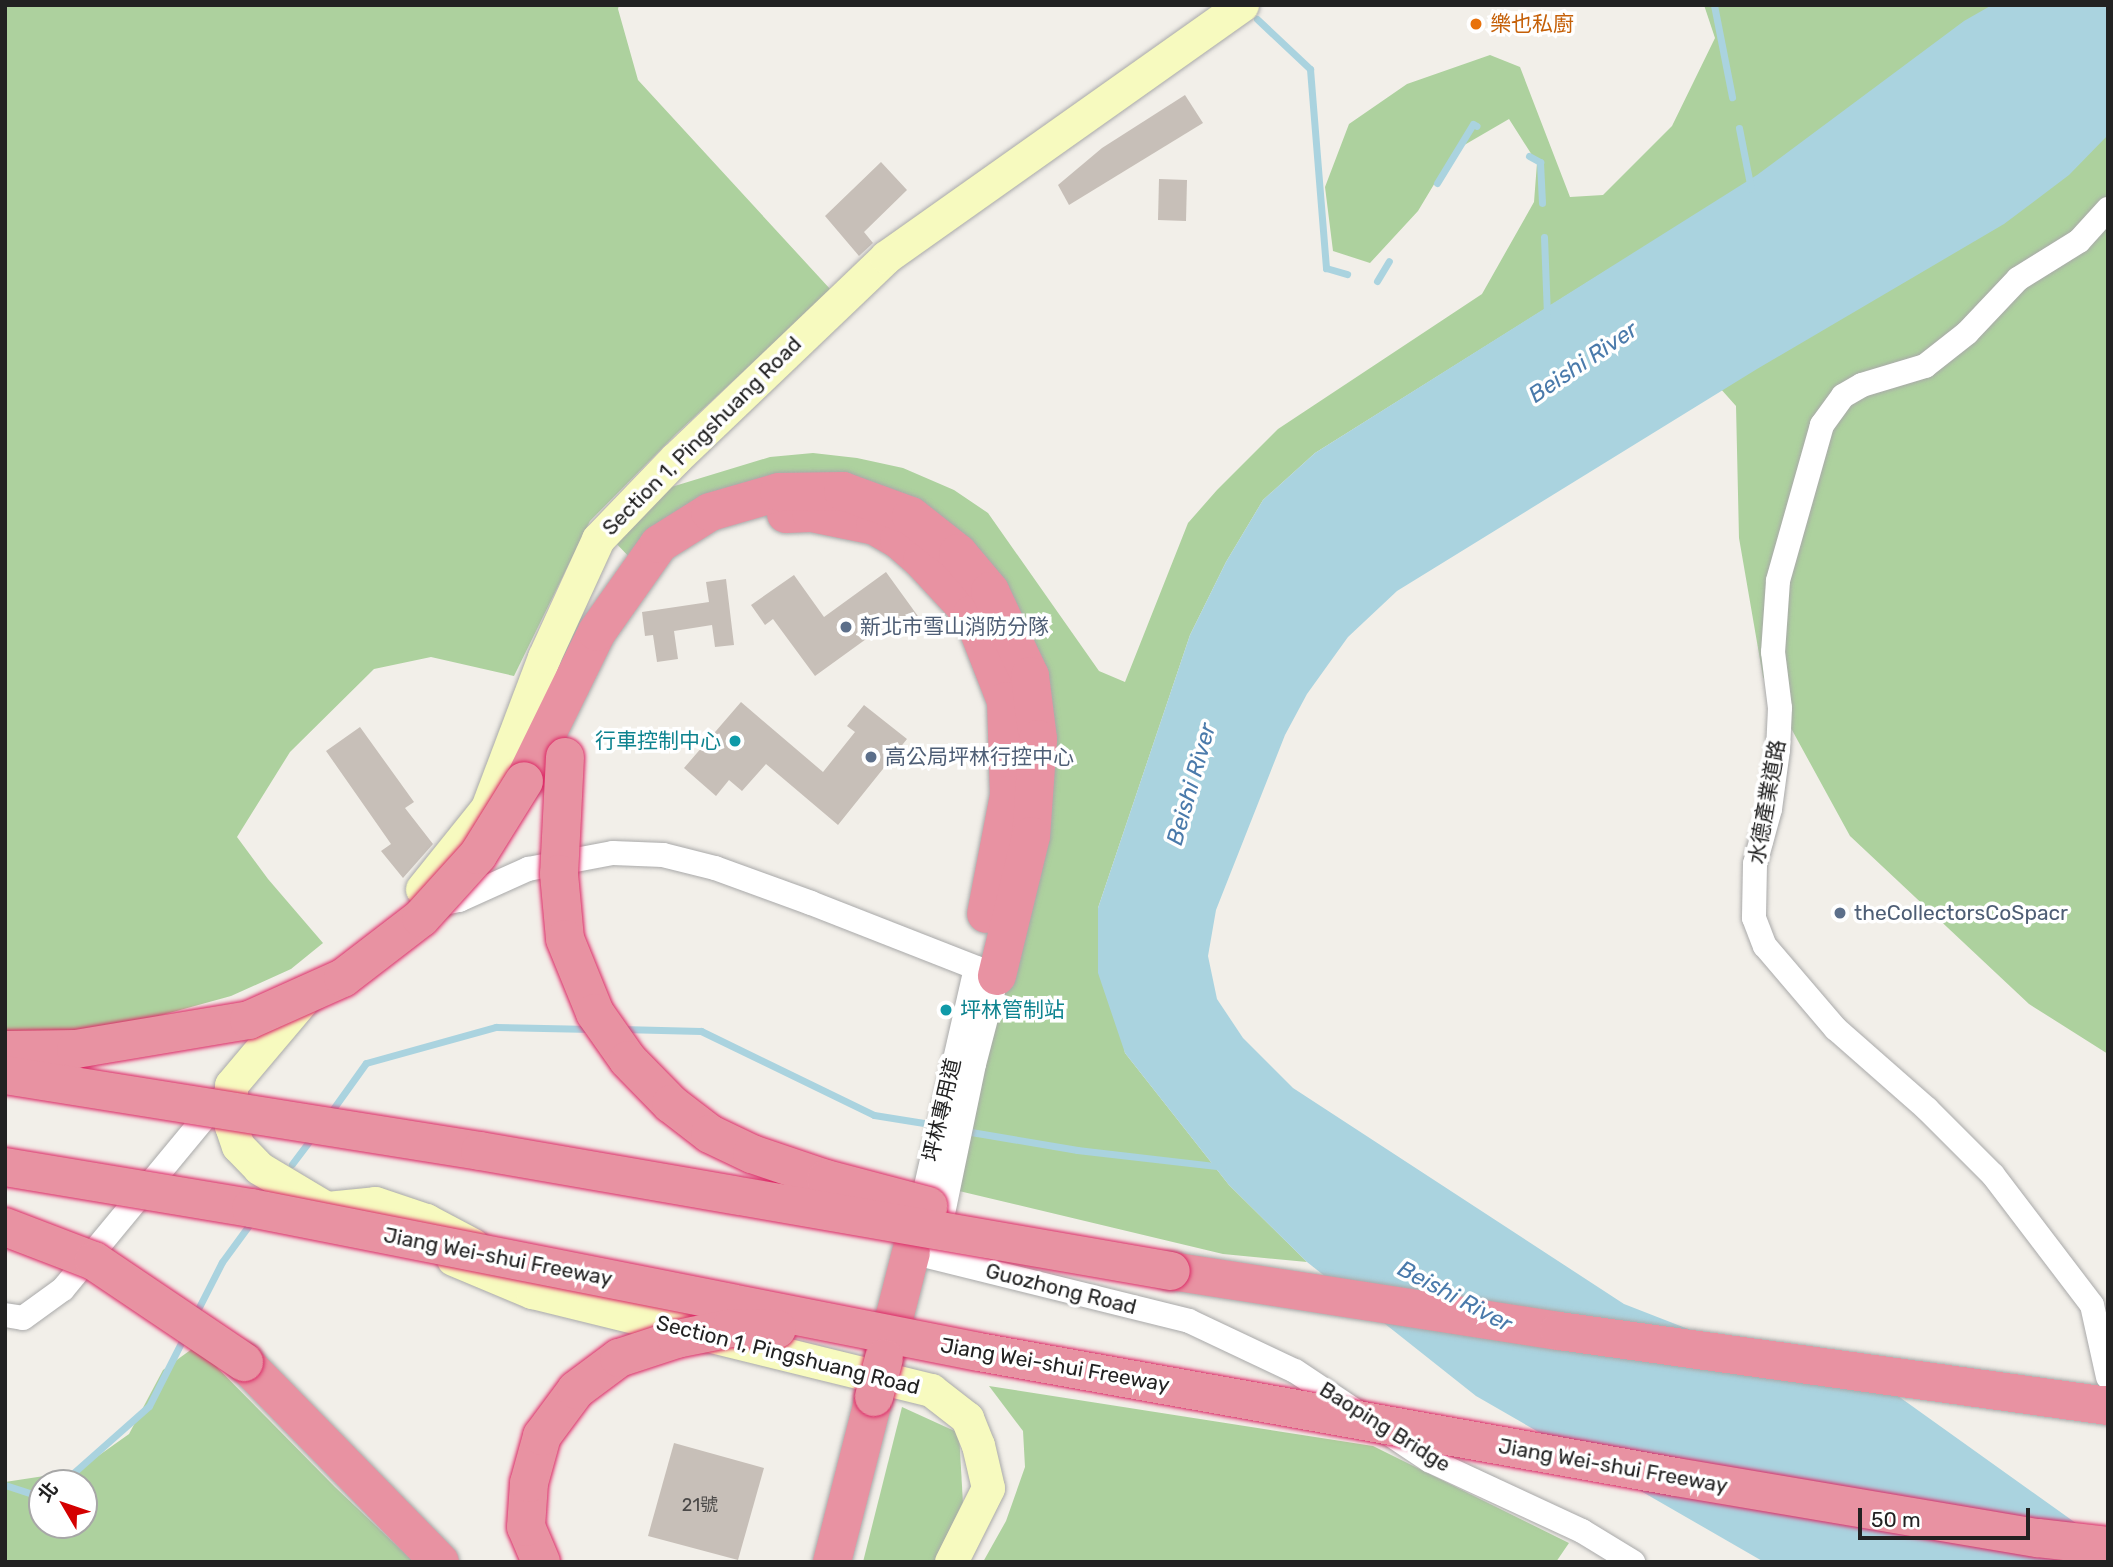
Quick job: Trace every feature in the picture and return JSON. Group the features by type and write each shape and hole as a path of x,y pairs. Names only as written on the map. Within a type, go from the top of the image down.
{"highway":[{"path":"5,1050 76,1049 248,1020 343,978 421,918 478,855 524,781 597,632 659,544 710,512 779,492 843,491 911,516 958,554 990,591 1030,676 1038,739 1031,836 987,972"},
{"path":"987,972 1009,795 1006,701 972,614 899,540 874,526 811,513 750,516 702,534 666,566 630,616 596,681 565,757 559,874 565,939 595,1013 628,1060 671,1104 710,1135 752,1154 826,1179 1171,1271"},
{"path":"5,1075 480,1150 1171,1271 1559,1331 2108,1406"},
{"name":"Jiang Wei-shui Freeway","path":"5,1167 251,1208 979,1352 1676,1477 2038,1538 2108,1546"},
{"path":"5,1227 94,1261 244,1363 440,1562"},
{"path":"855,1562 885,1400 923,1255"},
{"path":"541,1562 526,1527 529,1483 542,1436 576,1391 619,1358 677,1339 731,1328 796,1330 979,1352"},
{"path":"832,1562 885,1400"}],"street":[{"name":"Section 1, Pingshuang Road","path":"951,1562 988,1488 978,1445 967,1418 931,1390 532,1292 326,1208 259,1168 238,1146 231,1126 231,1085 285,1018 333,969 403,911 456,851 487,807 544,657 598,539 676,458 886,257 1242,5"},
{"name":"水德產業道路","path":"2108,209 2079,241 2018,279 1967,333 1936,358 1925,366 1853,390 1843,396 1822,425 1778,581 1773,652 1780,708 1779,750 1770,809 1755,864 1754,918 1765,946 1836,1029 1927,1109 1993,1175 2092,1305 2108,1377"},
{"path":"403,911 459,900 528,869 612,852 663,855 715,868 799,898 987,972"},
{"name":"坪林專用道","path":"923,1255 964,1061 987,972"},
{"path":"5,1315 23,1318 63,1289 231,1085"},
{"name":"Guozhong Road","path":"923,1255 1189,1321"},
{"name":"Baoping Bridge","path":"1189,1321 1295,1371 1429,1460 1582,1531 1633,1562"}],"green space":[{"path":"5,5 619,5 638,80 831,290 676,434 590,521 514,676 431,657 374,669 290,752 237,837 268,879 323,943 291,969 231,996 115,1028 14,1034 5,1033"},
{"path":"1704,5 2108,5 2108,1054 2029,1004 1850,836 1763,677 1739,538 1736,406 1612,267 1315,453 1263,500 1226,562 1190,635 1098,908 1125,1053 1229,1185 1307,1262 1223,1254 959,1191 1038,795 1004,608 809,480 634,562 612,539 668,488 770,457 813,453 857,458 903,468 954,490 988,513 1099,671 1125,682 1188,523 1278,429 1482,294 1534,202 1537,163 1509,119 1454,151 1418,211 1370,263 1333,251 1325,187 1349,124 1407,84 1490,55 1520,67 1570,197 1603,195 1672,126 1715,38"},
{"path":"196,1346 335,1487 414,1562 5,1562 5,1482 28,1478 28,1539 98,1539 98,1469 80,1469 129,1434 163,1370"},
{"path":"989,1386 1373,1446 1569,1543 1556,1562 983,1562 1006,1521 1025,1467 1023,1431"},
{"path":"902,1407 959,1433 963,1504 937,1562 863,1562"}],"water":[{"name":"Beishi River","path":"1992,5 2108,5 2108,135 2069,175 2004,224 1757,369 1397,591 1348,637 1307,694 1285,735 1216,910 1208,956 1217,999 1243,1038 1293,1088 1624,1304 1765,1359 1898,1396 2108,1546 2108,1562 1764,1562 1476,1396 1307,1262 1229,1185 1125,1053 1098,973 1098,908 1190,635 1226,562 1263,500 1315,453 1757,175 1964,21"}],"building":[{"path":"1185,95 1203,123 1069,205 1058,185 1102,148"},
{"path":"881,162 907,190 864,232 873,243 859,256 825,216"},
{"path":"1159,179 1187,180 1186,221 1158,220"},
{"name":"新北市雪山消防分隊","path":"886,572 920,619 900,634 891,621 815,676 773,619 765,625 751,605 794,575 824,617"},
{"path":"726,579 734,645 715,647 712,625 674,631 678,659 657,662 653,635 645,636 642,612 709,602 706,582"},
{"path":"741,702 823,772 855,732 847,726 864,705 907,739 838,825 766,764 742,791 729,780 716,796 684,768"},
{"path":"360,727 414,802 405,808 433,844 403,878 381,851 391,844 326,751"},
{"path":"674,1443 764,1468 738,1560 648,1536"}],"waterway":[{"path":"1714,5 1732,97"},
{"path":"1257,19 1310,69 1326,268 1347,274"},
{"path":"1437,183 1473,124 1477,126"},
{"path":"1739,128 1751,189"},
{"path":"1529,156 1540,162 1542,203"},
{"path":"1544,237 1547,316"},
{"path":"1377,281 1389,261"},
{"path":"328,1116 366,1063 496,1027 592,1029"},
{"path":"621,1029 701,1031 874,1115 936,1125"},
{"path":"965,1131 1077,1150 1223,1167"},
{"path":"292,1164 312,1137"},
{"path":"195,1315 222,1262 252,1221"},
{"path":"78,1469 149,1406 185,1335"},
{"path":"5,1485 28,1492"}],"place":[{"name":"樂也私廚","path":"1476,24"},
{"name":"新北市雪山消防分隊","path":"846,627"},
{"name":"行車控制中心","path":"735,741"},
{"name":"高公局坪林行控中心","path":"871,757"},
{"name":"theCollectorsCoSpacr","path":"1840,913"},
{"name":"坪林管制站","path":"946,1010"}]}
